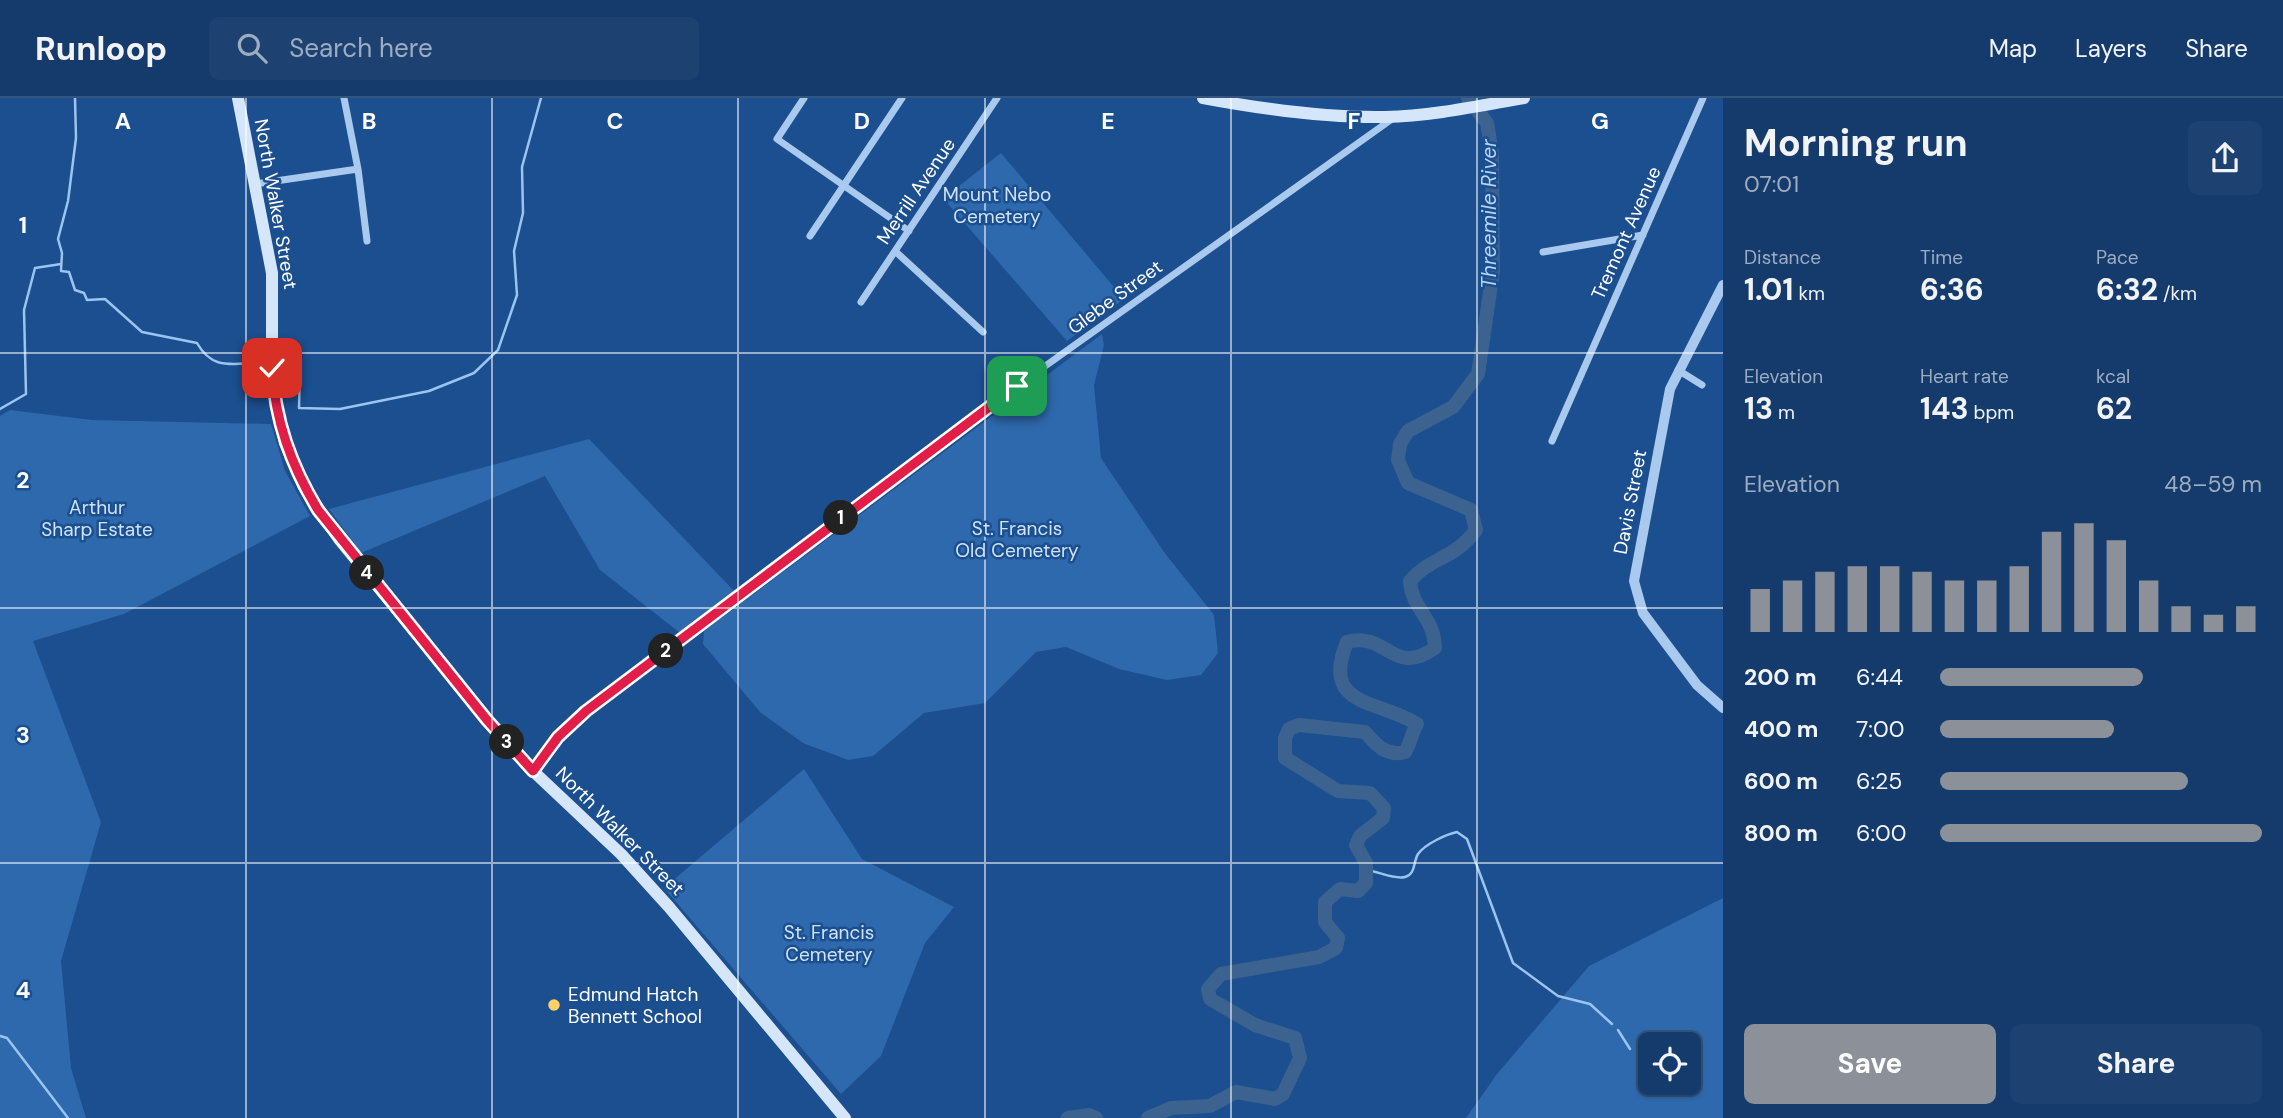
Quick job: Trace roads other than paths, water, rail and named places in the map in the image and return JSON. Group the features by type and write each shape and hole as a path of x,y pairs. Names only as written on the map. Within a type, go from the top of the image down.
{"main road":[{"name":"North Walker Street","path":"238,98 272,283 272,368 276,405 285,443 298,476 339,539 533,771 621,854 669,907 845,1118"},
{"path":"1203,98 1292,111 1395,116 1524,98"}],"street":[{"path":"344,98 368,241"},
{"path":"804,98 777,139 909,230"},
{"path":"810,236 902,98"},
{"name":"Merrill Avenue","path":"861,302 997,98"},
{"name":"Tremont Avenue","path":"1552,441 1703,98"},
{"name":"Glebe Street","path":"533,771 567,728 605,696 1020,384 1395,116"},
{"path":"255,184 358,169"},
{"path":"1543,252 1643,235"},
{"path":"895,251 983,332"},
{"name":"Davis Street","path":"1723,285 1678,370 1667,404 1636,562 1635,590 1643,613 1697,685 1723,708"},
{"path":"1678,370 1702,385"}],"waterway":[{"path":"75,98 76,138 68,201 58,239 62,253 61,271 69,272 75,290 84,293 87,300 105,299 142,332 197,343 203,352 217,362 260,363"},
{"path":"284,367 300,369 299,408 340,409 429,391 474,373 498,350 517,295 514,251 523,213 522,167 541,98"},
{"name":"Threemile River","path":"1148,1118 1171,1108 1210,1106 1236,1092 1275,1099 1283,1094 1300,1058 1295,1038 1255,1025 1210,999 1208,989 1221,974 1319,957 1336,948 1338,938 1325,922 1325,902 1340,889 1358,891 1366,883 1366,863 1356,845 1360,836 1383,818 1384,808 1370,793 1338,791 1285,758 1285,738 1289,729 1299,725 1365,732 1382,749 1399,753 1405,752 1417,724 1357,698 1347,690 1341,679 1341,663 1347,642 1361,640 1409,658 1421,656 1435,648 1431,628 1415,599 1410,581 1426,567 1459,547 1476,530 1471,510 1408,483 1398,460 1400,444 1408,431 1453,407 1478,374 1493,271 1492,153 1487,123 1468,98"},
{"path":"0,409 26,394 24,310 35,268 61,264"},
{"path":"1366,870 1405,877 1411,873 1421,850 1436,840 1457,832 1467,839 1513,963 1558,996 1590,1004 1612,1024"},
{"path":"1618,1030 1630,1049"},
{"path":"0,1036 7,1038 68,1118"},
{"name":"Threemile River","path":"1068,1118 1089,1115 1096,1118"}],"place":[{"name":"Edmund Hatch Bennett School","path":"554,1005"}],"park label":[{"name":"Mount Nebo Cemetery","path":"997,205"},
{"name":"Arthur Sharp Estate","path":"97,518"},
{"name":"St. Francis Old Cemetery","path":"1017,539"},
{"name":"St. Francis Cemetery","path":"829,943"}]}
